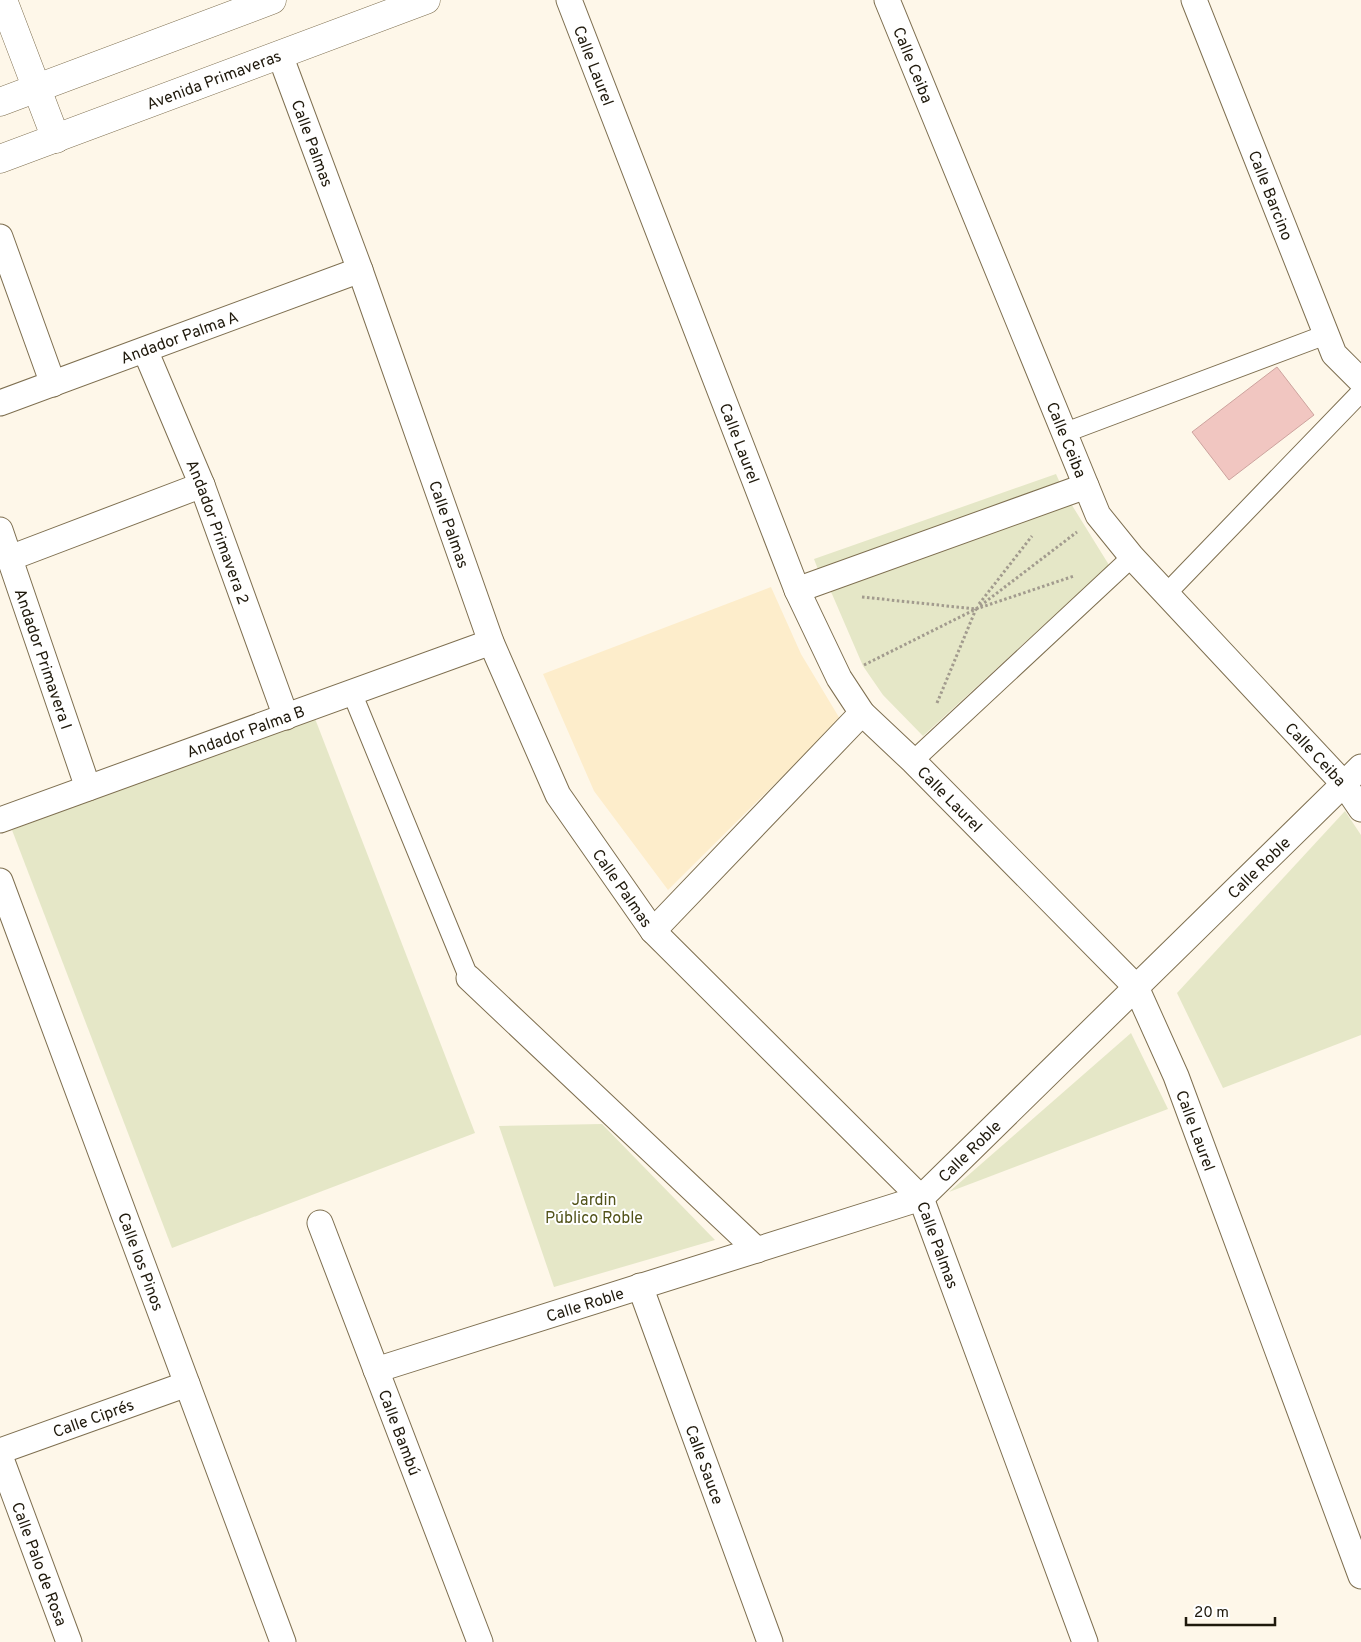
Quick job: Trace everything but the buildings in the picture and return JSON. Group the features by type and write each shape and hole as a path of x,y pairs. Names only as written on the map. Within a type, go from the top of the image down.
{"street":[{"path":"3,0 56,139"},
{"path":"0,102 272,0"},
{"name":"Avenida Primaveras","path":"0,159 426,0"},
{"name":"Calle Laurel","path":"569,0 797,590 839,678 862,713 913,761 1136,987 1176,1076 1361,1576"},
{"name":"Calle Ceiba","path":"887,0 1098,515 1132,557 1166,594 1353,775 1361,809"},
{"name":"Calle Barcino","path":"1194,0 1334,354 1361,381"},
{"name":"Calle Palmas","path":"280,56 360,270 491,642 558,795 653,931 920,1198 1085,1642"},
{"path":"0,237 53,384"},
{"name":"Andador Palma A","path":"0,403 360,270"},
{"path":"1064,433 1326,334"},
{"name":"Andador Primavera 2","path":"145,350 202,485 286,717"},
{"path":"1166,594 1361,392"},
{"path":"10,558 202,485"},
{"path":"797,590 1086,486"},
{"name":"Andador Primavera I","path":"0,530 88,788"},
{"path":"913,761 1132,557"},
{"name":"Andador Palma B","path":"0,820 491,642"},
{"path":"352,693 469,978 757,1250"},
{"path":"653,931 862,713"},
{"name":"Calle Roble","path":"376,1370 920,1198 1353,775"},
{"name":"Calle los Pinos","path":"0,881 5,910 187,1384 283,1642"},
{"name":"Calle Bambú","path":"320,1223 480,1642"},
{"name":"Calle Sauce","path":"640,1286 770,1642"},
{"name":"Calle Ciprés","path":"0,1451 187,1384"},
{"name":"Calle Palo de Rosa","path":"0,1456 69,1642"}],"path":[{"path":"861,597 976,609 1098,515"},
{"path":"934,709 976,609 1035,532"},
{"path":"839,678 976,609 1083,574"}],"shaded area":[{"path":"771,587 801,654 840,719 668,890 594,791 543,674"}],"green space":[{"path":"1056,474 1065,494 1109,565 923,736 883,695 863,666 832,594 822,580 814,559"},
{"path":"314,716 475,1133 172,1248 12,830"},
{"path":"1345,811 1361,835 1361,1035 1223,1088 1177,993"},
{"path":"1131,1033 1168,1109 949,1192"},
{"name":"Jardin Público Roble","path":"602,1124 715,1240 554,1287 499,1126"}]}
